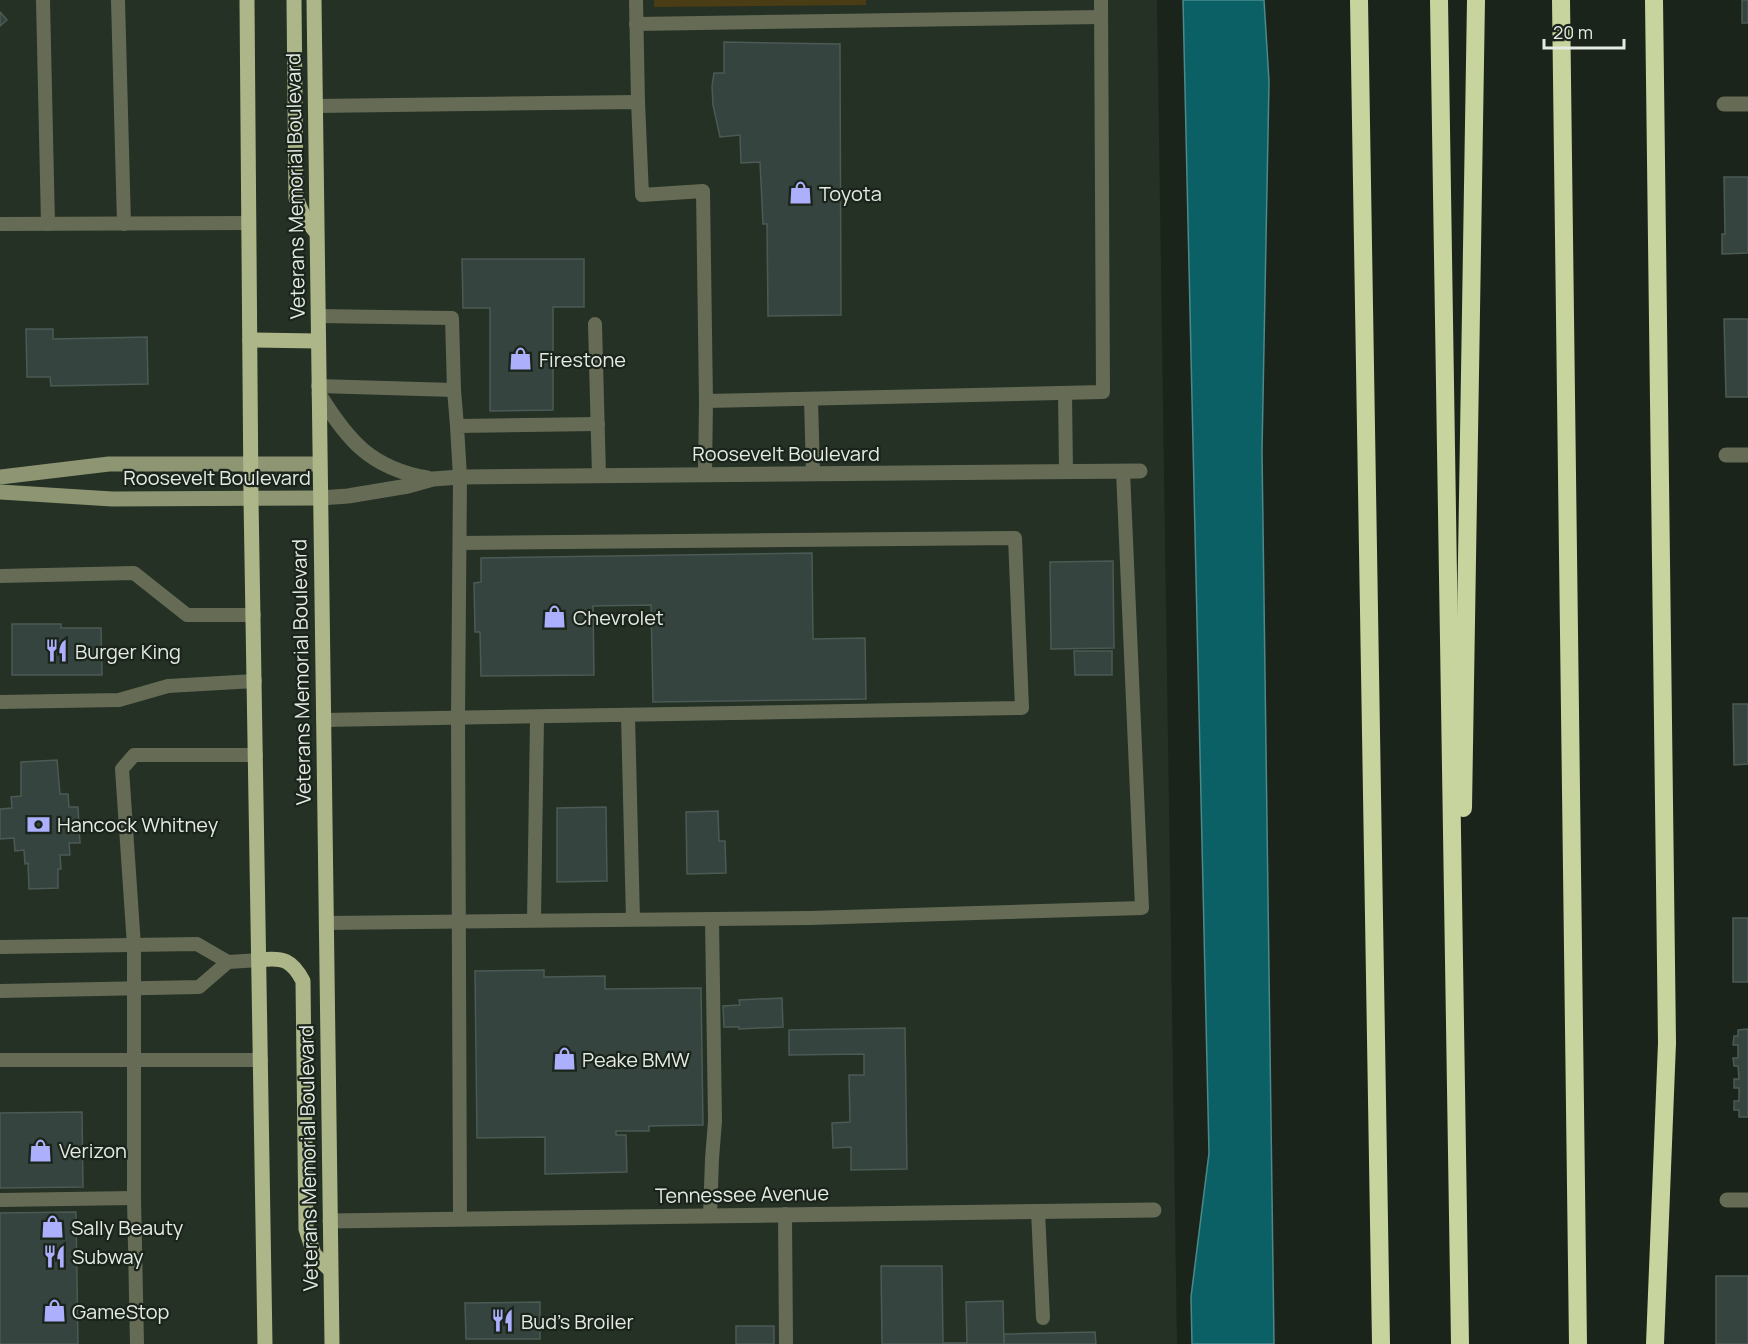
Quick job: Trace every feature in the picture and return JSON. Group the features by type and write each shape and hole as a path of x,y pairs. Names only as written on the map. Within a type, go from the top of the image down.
{"highway":[{"path":"1359,0 1381,1344"},
{"path":"1439,0 1460,1344"},
{"path":"1458,1166 1476,0"},
{"path":"1561,0 1578,1344"},
{"path":"1654,0 1667,1043 1655,1344"}],"main road":[{"path":"247,0 251,499 265,1344"},
{"path":"294,0 296,198 304,217 316,232"},
{"name":"Veterans Memorial Boulevard","path":"314,0 332,1344"},
{"path":"250,340 317,341"},
{"path":"260,960 274,958 286,960 296,968 303,981 306,1229 314,1254 330,1270"}],"street":[{"path":"1724,105 1748,104"},
{"name":"Roosevelt Boulevard","path":"318,390 336,421 357,446 377,461 405,474 433,479"},
{"path":"1726,455 1748,455"},
{"name":"Roosevelt Boulevard","path":"0,477 109,464 319,464"},
{"name":"Roosevelt Boulevard","path":"0,492 112,499 320,498 376,492 433,479 460,477 1140,471"},
{"path":"1727,1200 1748,1200"},
{"name":"Tennessee Avenue","path":"330,1221 1154,1210"}],"lane":[{"path":"43,0 48,224"},
{"path":"118,0 124,224"},
{"path":"636,0 642,195 703,191 705,475"},
{"path":"706,401 1103,392 1101,0"},
{"path":"636,24 1101,17"},
{"path":"315,106 638,102"},
{"path":"0,224 249,223"},
{"path":"318,316 452,318 460,477 458,719 460,1219"},
{"path":"596,324 598,476"},
{"path":"318,390 454,390"},
{"path":"1065,393 1066,472"},
{"path":"811,399 813,474"},
{"path":"457,426 598,424"},
{"path":"326,923 810,918 1142,908 1123,471"},
{"path":"323,720 1022,708 1015,538 460,543"},
{"path":"0,576 134,573 187,615 254,615"},
{"path":"0,702 119,700 168,686 255,681"},
{"path":"628,716 633,919"},
{"path":"534,920 537,718"},
{"path":"137,1344 134,1198 134,946 122,769 134,755 256,755"},
{"path":"710,1216 711,1159 715,1121 712,919"},
{"path":"0,947 197,944 228,962 260,960"},
{"path":"0,991 199,987 228,962"},
{"path":"0,1060 261,1060"},
{"path":"0,1200 134,1198"},
{"path":"1038,1211 1043,1318"},
{"path":"785,1215 786,1344"}],"shaded area":[{"path":"0,0 1157,0 1177,1344 0,1344"},
{"path":"654,0 866,0 866,5 654,7"}],"water":[{"path":"1183,0 1264,0 1269,81 1262,451 1274,1344 1192,1344 1191,1297 1209,1153"}],"building":[{"path":"1742,0 1748,0 1748,23 1742,23"},
{"path":"0,12 7,20 0,26"},
{"name":"Toyota","path":"724,42 840,44 841,315 768,316 767,224 763,224 760,162 741,163 740,135 720,137 713,105 714,73 724,73"},
{"path":"1724,177 1748,177 1748,253 1722,254 1722,234 1725,234"},
{"name":"Firestone","path":"462,259 584,259 584,307 553,307 553,410 490,411 490,308 463,308"},
{"path":"1724,319 1748,319 1748,397 1726,397"},
{"path":"26,329 53,329 53,339 147,337 148,384 51,386 50,377 27,377"},
{"path":"812,553 813,639 865,638 866,699 653,702 651,605 593,606 594,675 481,676 480,632 475,632 474,583 481,582 481,558"},
{"path":"1113,561 1114,648 1051,649 1050,562"},
{"name":"Burger King","path":"12,624 61,624 61,628 101,628 102,675 12,675"},
{"path":"1074,651 1112,651 1112,675 1075,675"},
{"path":"1733,704 1748,704 1748,764 1734,765"},
{"name":"Hancock Whitney","path":"57,760 60,794 68,794 69,807 78,807 80,843 69,843 70,855 60,855 61,869 58,869 58,888 29,889 28,863 25,864 24,850 15,851 14,838 0,839 0,809 12,808 11,797 21,796 21,762"},
{"path":"606,807 607,881 557,882 557,808"},
{"path":"718,811 719,841 725,841 726,873 687,874 686,812"},
{"path":"1733,918 1748,918 1748,982 1733,982"},
{"path":"544,970 544,977 605,976 605,989 701,988 703,1125 649,1126 649,1131 616,1131 616,1135 626,1135 627,1172 545,1174 545,1137 477,1138 475,971"},
{"path":"782,998 783,1027 739,1029 739,1027 724,1027 723,1006 740,1005 739,1000"},
{"path":"905,1028 907,1169 851,1170 851,1147 833,1148 832,1123 850,1122 849,1075 864,1075 864,1054 789,1055 789,1030"},
{"path":"1748,1029 1748,1117 1739,1117 1739,1110 1734,1110 1734,1101 1739,1101 1739,1088 1734,1088 1734,1079 1739,1079 1738,1066 1734,1066 1733,1058 1738,1058 1738,1045 1733,1045 1734,1036 1738,1036 1738,1030"},
{"name":"Verizon","path":"82,1112 83,1187 0,1188 0,1113"},
{"path":"76,1212 78,1344 0,1344 0,1213"},
{"path":"881,1266 942,1266 943,1343 967,1343 966,1302 1003,1301 1004,1344 882,1344"},
{"path":"1716,1276 1748,1276 1748,1344 1716,1344"},
{"name":"Bud's Broiler","path":"540,1302 540,1339 466,1339 465,1303"},
{"path":"736,1326 774,1326 774,1344 736,1344"},
{"path":"1095,1332 1096,1344 1004,1344 1004,1334"}],"place":[{"name":"Toyota","path":"801,193"},
{"name":"Firestone","path":"521,359"},
{"name":"Chevrolet","path":"555,617"},
{"name":"Burger King","path":"57,651"},
{"name":"Hancock Whitney","path":"39,824"},
{"name":"Peake BMW","path":"564,1059"},
{"name":"Verizon","path":"41,1150"},
{"name":"Sally Beauty","path":"53,1227"},
{"name":"Subway","path":"54,1256"},
{"name":"GameStop","path":"54,1311"},
{"name":"Bud's Broiler","path":"503,1321"}]}
